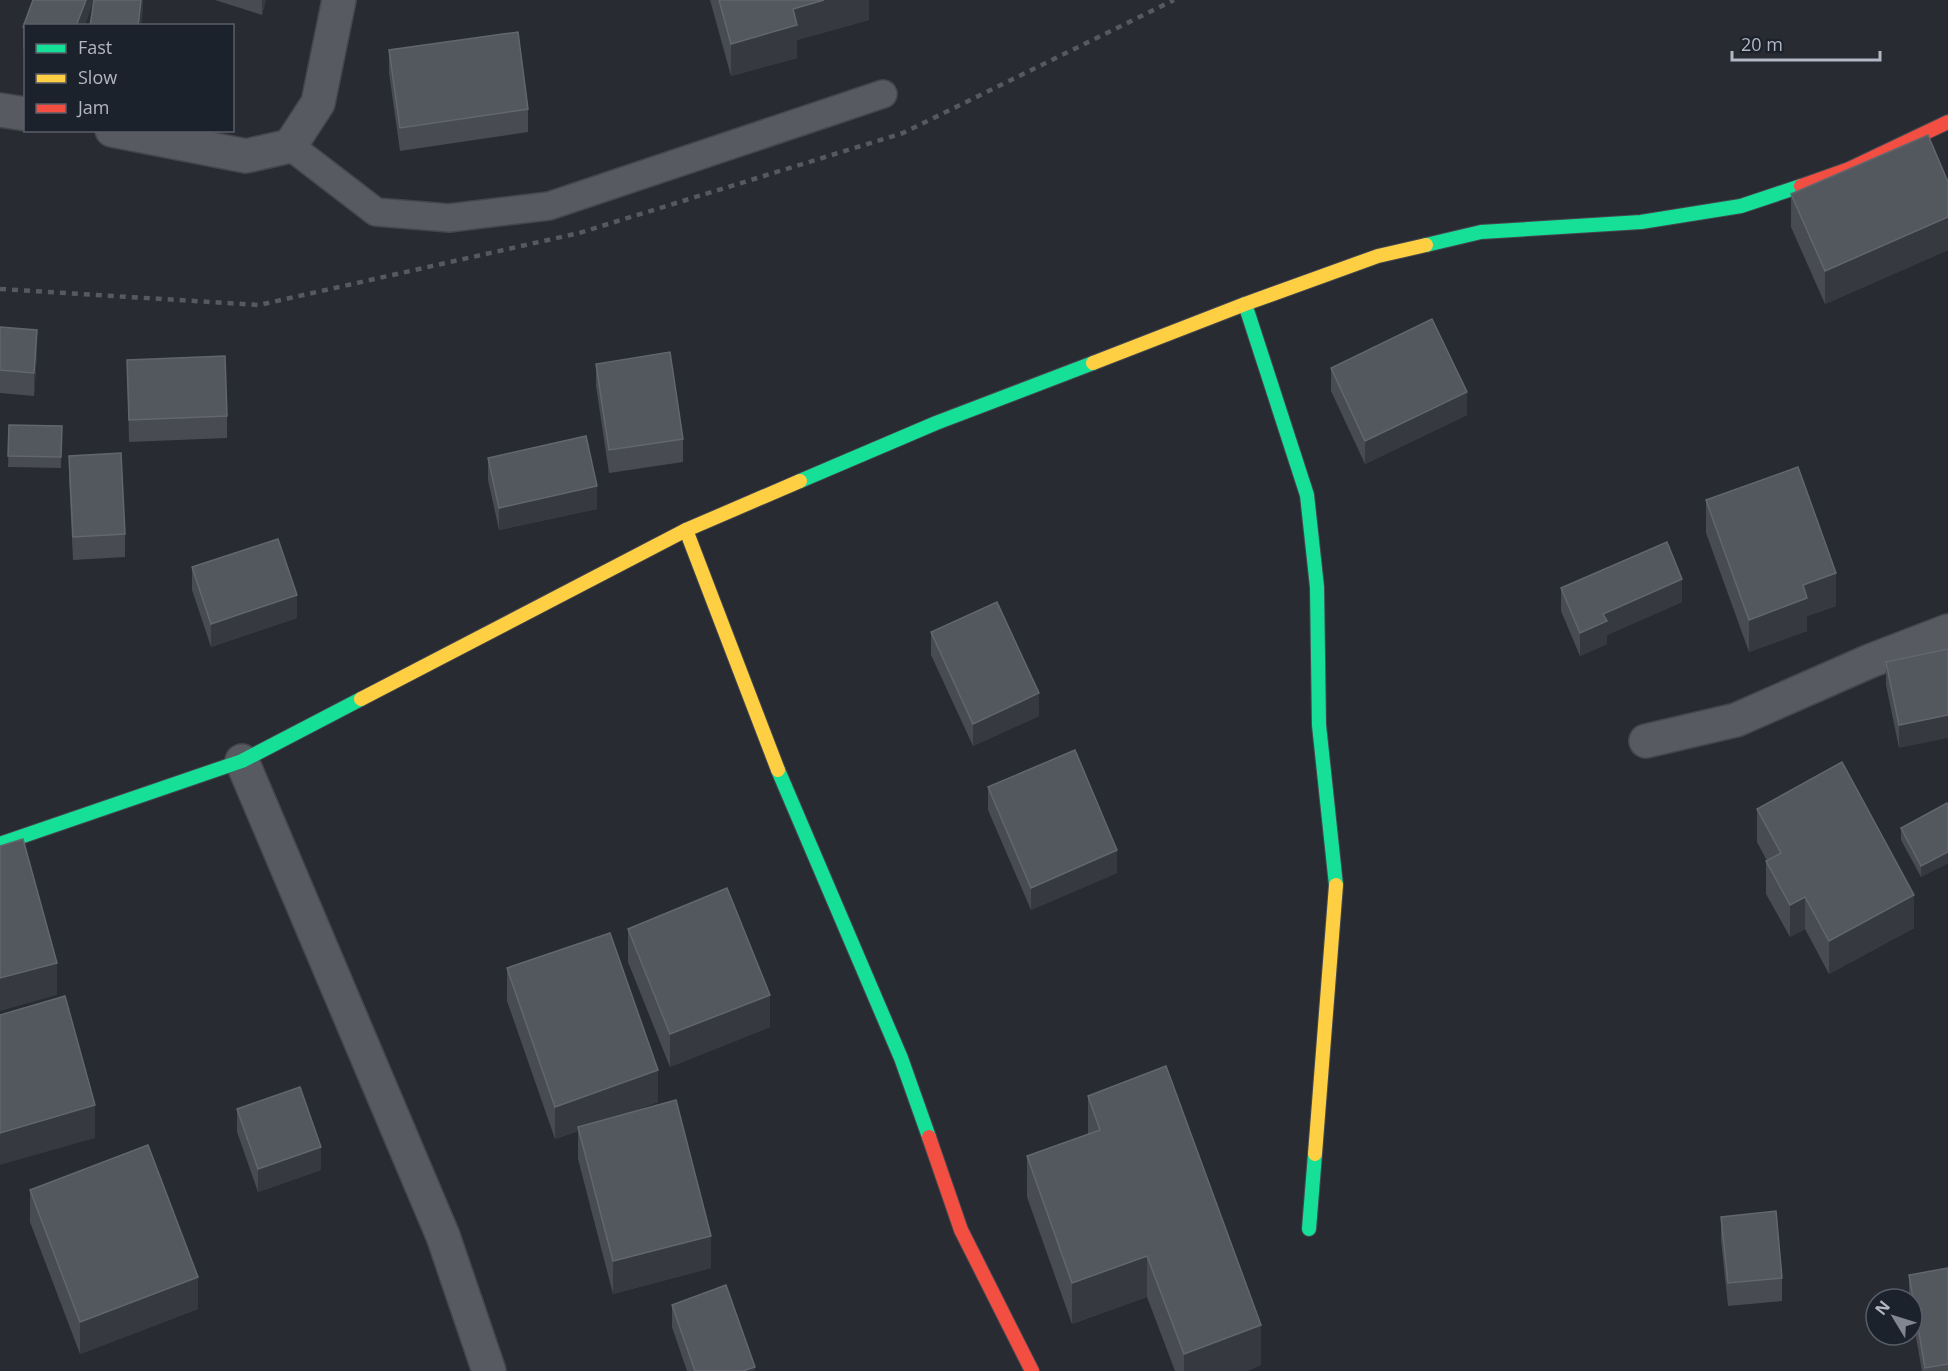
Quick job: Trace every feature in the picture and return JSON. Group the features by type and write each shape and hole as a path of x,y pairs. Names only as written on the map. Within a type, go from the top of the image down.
{"street":[{"path":"122,132 246,156 290,146 318,103 339,0"},
{"path":"0,110 24,114"},
{"path":"0,844 242,761 687,530 936,423 1245,304 1378,256 1481,232 1641,222 1741,206 1849,169 1948,122"},
{"path":"1245,304 1307,495 1317,587 1319,725 1337,891 1309,1229"},
{"path":"687,530 788,798 901,1058 960,1230 1032,1371"},
{"path":"1646,741 1736,720 1870,660 1948,631"},
{"path":"242,761 443,1236 489,1371"}],"lane":[{"path":"290,146 376,212 449,218 549,206 883,94"}],"building":[{"path":"33,0 86,0 77,24 24,24"},
{"path":"94,0 141,0 138,24 90,24"},
{"path":"719,0 824,0 793,9 797,25 731,44"},
{"path":"518,32 528,109 400,128 389,50"},
{"path":"1928,135 1948,182 1948,217 1825,271 1791,194"},
{"path":"1432,319 1467,392 1365,441 1331,368"},
{"path":"0,327 37,330 34,373 0,370"},
{"path":"670,352 683,439 609,450 596,364"},
{"path":"225,356 227,416 129,420 127,360"},
{"path":"9,425 62,426 61,457 8,456"},
{"path":"586,436 597,486 499,508 488,458"},
{"path":"121,453 125,534 73,537 69,456"},
{"path":"1798,467 1836,573 1803,585 1807,598 1749,620 1706,500"},
{"path":"278,539 297,595 211,624 192,567"},
{"path":"1667,542 1682,579 1603,614 1607,621 1580,633 1561,588"},
{"path":"997,602 1039,693 973,724 931,632"},
{"path":"1948,649 1948,715 1899,725 1886,662"},
{"path":"1075,750 1117,850 1031,888 988,787"},
{"path":"1842,762 1914,895 1829,941 1805,897 1790,905 1766,861 1781,853 1757,809"},
{"path":"1947,803 1948,852 1921,866 1901,828"},
{"path":"23,839 57,963 0,978 0,846"},
{"path":"727,888 770,995 670,1034 628,929"},
{"path":"610,933 658,1070 555,1107 507,968"},
{"path":"65,996 95,1105 0,1133 0,1015"},
{"path":"1166,1066 1261,1325 1184,1354 1147,1256 1072,1283 1027,1156 1100,1130 1088,1096"},
{"path":"300,1087 321,1147 258,1169 237,1109"},
{"path":"676,1100 711,1236 613,1261 578,1127"},
{"path":"148,1145 198,1277 80,1322 30,1190"},
{"path":"1776,1211 1782,1278 1728,1283 1721,1217"},
{"path":"1948,1268 1948,1364 1925,1368 1921,1347 1924,1347 1924,1287 1911,1287 1909,1275"},
{"path":"726,1285 755,1367 743,1371 695,1371 672,1305"}],"railway":[{"path":"0,289 259,305 579,233 903,133 1174,0"}],"traffic: fast":[{"path":"1426,245 1481,232 1641,222 1741,206 1801,186"},
{"path":"1245,304 1307,495 1317,587 1319,725 1336,885"},
{"path":"800,481 936,423 1093,363"},
{"path":"0,844 242,761 361,699"},
{"path":"778,770 901,1058 929,1137"},
{"path":"1309,1229 1315,1154"}],"traffic: slow":[{"path":"1093,363 1245,304 1378,256 1426,245"},
{"path":"361,699 686,530 800,481"},
{"path":"686,530 778,770"},
{"path":"1315,1154 1336,885"}],"traffic: jam":[{"path":"1801,186 1849,169 1948,122"},
{"path":"929,1137 961,1230 1032,1371"}]}
